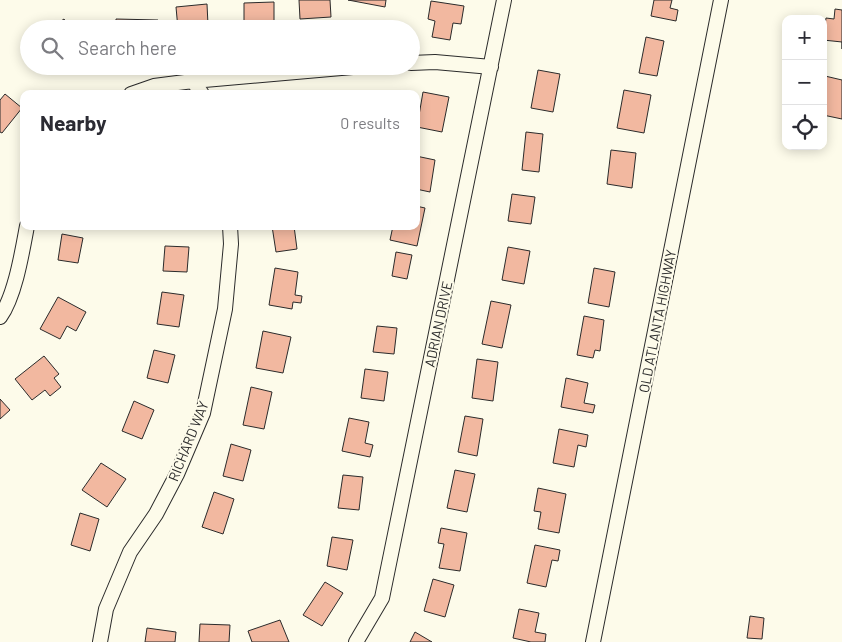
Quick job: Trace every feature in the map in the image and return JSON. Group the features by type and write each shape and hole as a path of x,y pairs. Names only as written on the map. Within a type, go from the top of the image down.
{"street":[{"name":"ADRIAN DRIVE","path":"356,642 382,598 504,0"},
{"name":"OLD ATLANTA HIGHWAY","path":"594,642 722,0"},
{"path":"420,63 491,67"},
{"path":"142,90 154,86 193,80 254,75"},
{"path":"193,80 199,90"},
{"path":"0,317 7,308 26,230"},
{"name":"RICHARD WAY","path":"100,642 106,609 130,552 160,506 177,474 203,413 225,309 231,244 230,230"}],"building":[{"path":"299,0 330,0 331,17 300,19"},
{"path":"348,0 386,0 385,7"},
{"path":"654,0 672,0 670,8 678,10 676,21 651,16"},
{"path":"431,1 464,6 461,24 453,23 450,40 432,37 435,21 428,19"},
{"path":"274,2 274,20 244,20 244,3"},
{"path":"207,4 208,20 177,20 176,7"},
{"path":"835,9 842,10 842,42 827,40 827,18 834,19"},
{"path":"116,19 158,20 116,20"},
{"path":"646,37 664,41 657,76 639,73"},
{"path":"538,70 560,74 553,112 531,108"},
{"path":"827,76 842,80 842,119 827,116"},
{"path":"624,90 651,95 644,133 617,128"},
{"path":"423,92 449,97 442,132 420,128 420,110"},
{"path":"5,94 20,106 20,110 2,133 0,132 0,100"},
{"path":"526,132 543,134 539,172 522,170"},
{"path":"611,150 636,153 632,188 607,184"},
{"path":"420,157 435,160 430,192 420,190"},
{"path":"512,194 535,197 531,224 508,221"},
{"path":"420,207 425,208 417,246 390,240 392,230 420,230"},
{"path":"273,230 295,230 297,249 276,252"},
{"path":"62,234 83,238 78,263 58,260"},
{"path":"165,246 189,247 187,272 163,271"},
{"path":"508,247 530,251 524,284 502,280"},
{"path":"396,252 412,255 407,279 392,276"},
{"path":"275,268 298,272 295,295 302,296 301,303 293,302 292,309 269,305"},
{"path":"594,268 615,272 609,307 588,303"},
{"path":"162,292 184,295 179,327 157,324"},
{"path":"58,297 86,312 76,331 67,326 60,339 40,329"},
{"path":"491,301 511,305 502,348 482,344"},
{"path":"584,316 604,320 600,351 595,350 593,358 577,355"},
{"path":"377,326 397,328 394,354 373,352"},
{"path":"263,331 291,337 283,373 256,368"},
{"path":"154,350 175,355 168,383 147,378"},
{"path":"44,356 59,374 54,378 61,387 50,396 45,390 32,400 15,379"},
{"path":"477,359 498,362 493,401 472,398"},
{"path":"365,369 388,372 384,401 361,398"},
{"path":"566,378 588,383 584,403 595,405 593,413 561,407"},
{"path":"251,387 272,392 264,429 243,425"},
{"path":"0,399 10,410 0,419"},
{"path":"134,401 154,410 142,439 122,431"},
{"path":"465,416 483,419 477,456 458,452"},
{"path":"349,418 369,422 365,443 373,445 370,457 342,451"},
{"path":"559,429 588,435 586,447 578,445 574,467 553,463"},
{"path":"231,444 251,450 243,481 223,476"},
{"path":"101,463 126,479 107,507 82,490"},
{"path":"455,470 475,474 467,512 447,508"},
{"path":"343,475 363,477 359,510 338,508"},
{"path":"538,488 566,494 559,533 538,529 541,512 534,511"},
{"path":"214,492 234,499 223,534 202,527"},
{"path":"80,513 99,519 90,551 71,545"},
{"path":"441,528 467,533 460,571 439,568 444,544 438,543"},
{"path":"332,537 353,540 347,570 327,566"},
{"path":"535,545 560,550 558,561 552,560 546,587 527,583"},
{"path":"433,579 454,585 445,617 424,611"},
{"path":"325,582 343,593 322,626 303,615"},
{"path":"519,609 539,613 535,632 546,634 545,642 531,642 513,638"},
{"path":"750,616 764,618 762,639 747,638"},
{"path":"280,620 289,642 252,642 248,631"},
{"path":"200,624 230,625 229,642 199,642"},
{"path":"147,628 176,632 175,642 145,642"},
{"path":"415,632 432,642 410,642"}]}
